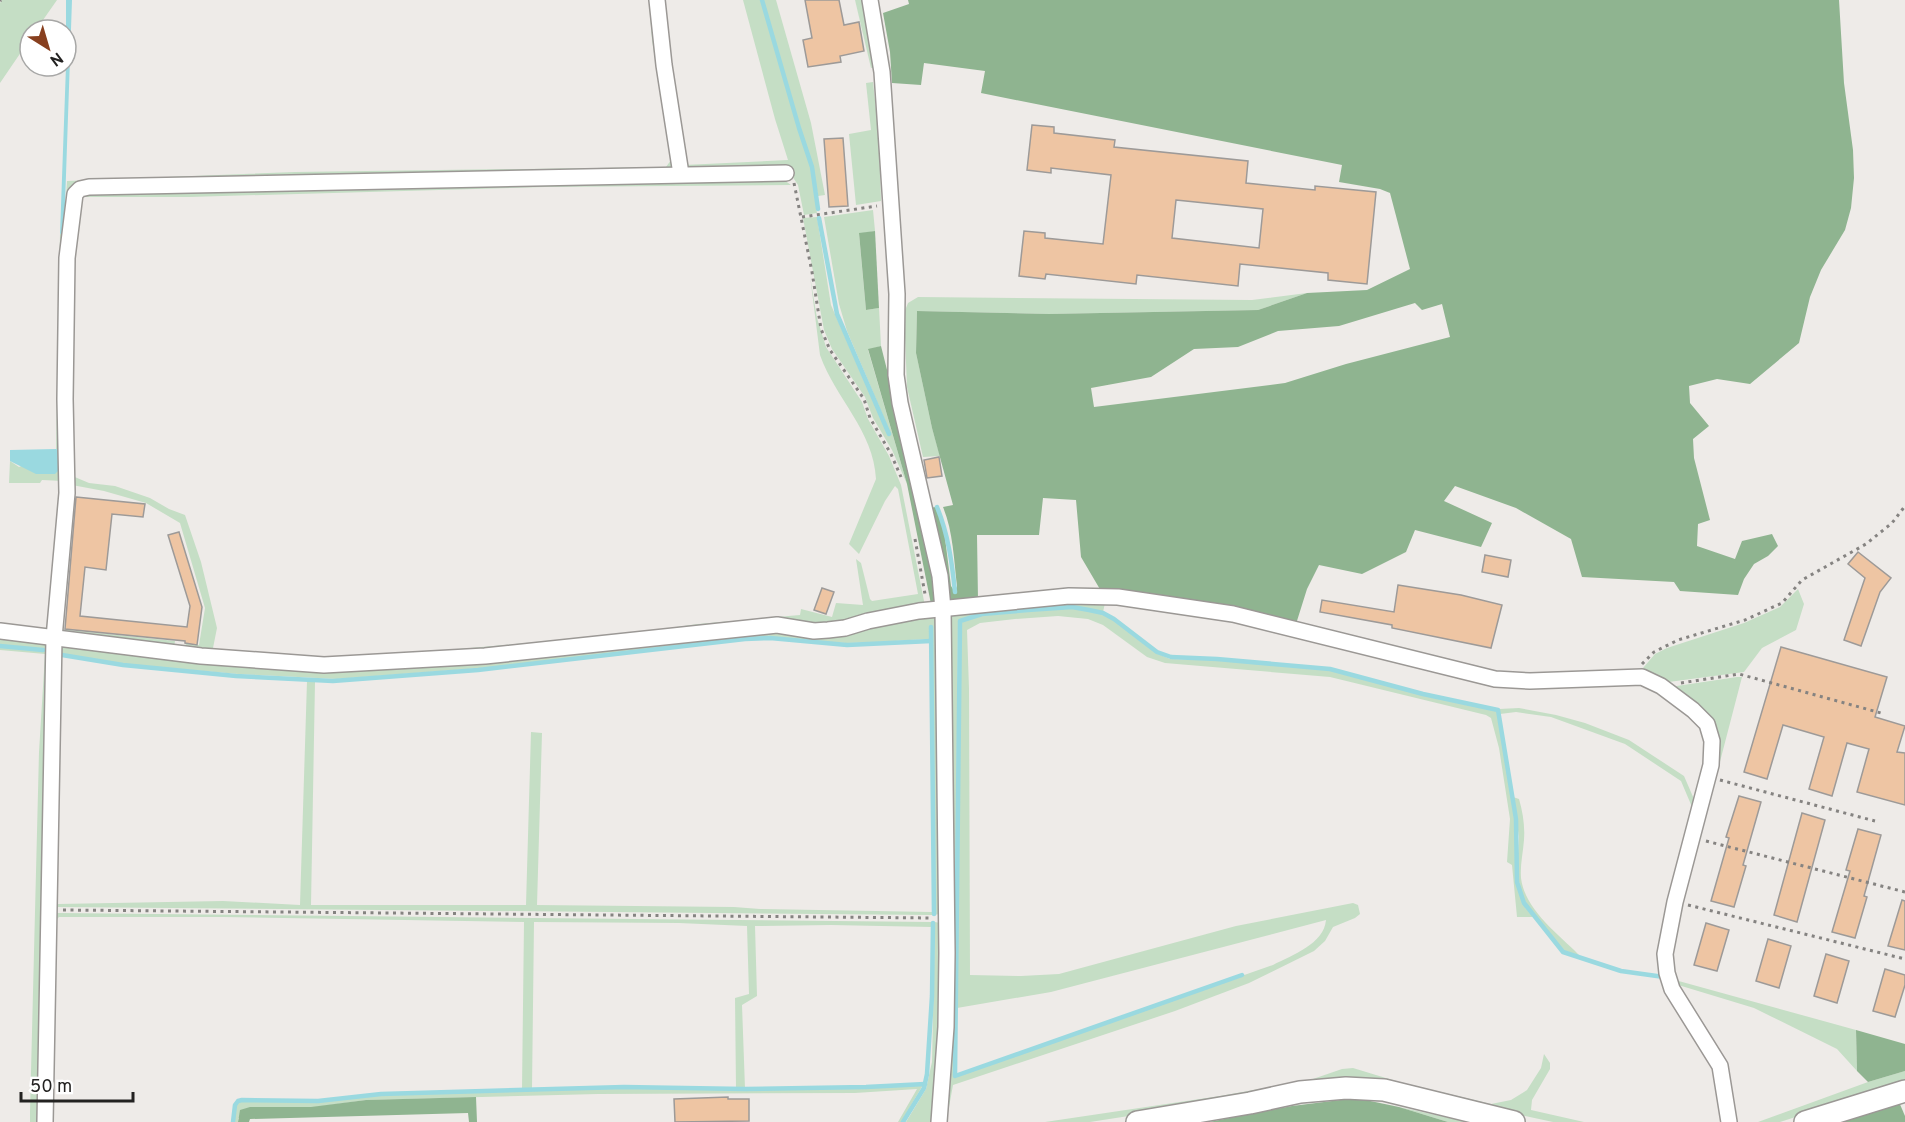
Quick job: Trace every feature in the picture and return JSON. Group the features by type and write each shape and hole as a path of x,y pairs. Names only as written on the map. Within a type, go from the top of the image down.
{"street":[{"path":"657,0 664,65 681,174"},
{"path":"870,0 882,72 897,294 896,375 900,403 940,576 936,610 946,918 946,1027 939,1122"},
{"path":"45,1122 54,638 67,493 65,399 67,258 72,200 75,194 80,189 88,187 786,173"},
{"path":"0,631 276,663 363,664 485,656 777,625 814,631 828,630 936,610 1069,596 1118,597 1233,614 1495,679 1530,681 1642,677 1661,686 1693,710 1707,724 1712,741 1708,777 1675,902 1665,954 1672,989 1719,1066 1729,1122"},
{"path":"1137,1122 1300,1092 1346,1089 1384,1090 1514,1122"},
{"path":"1805,1122 1905,1091"}],"path":[{"path":"786,173 795,184 821,329 835,358 864,399 870,417 891,454 904,484"},
{"path":"802,217 890,204"},
{"path":"1642,677 1641,665 1654,652 1678,640 1745,620 1782,603 1802,580 1866,544 1892,523 1905,506"},
{"path":"913,530 936,610"},
{"path":"1661,686 1739,674 1881,713"},
{"path":"1708,777 1875,821"},
{"path":"1692,838 1905,892"},
{"path":"1675,902 1905,959"},
{"path":"49,909 946,918"}],"green space":[{"path":"2,0 57,0 44,18 18,18 18,57 0,83 0,3"},
{"path":"656,0 676,172 73,191 63,481 9,483 10,461 19,467 59,450 56,449 60,234 64,233 67,181 295,172 666,167 671,160 652,40 649,1"},
{"path":"743,0 761,0 811,167 817,213 804,215 798,185 792,176 687,171 684,165 788,160"},
{"path":"763,0 776,0 811,123 825,195 818,196 813,167"},
{"path":"855,0 867,0 877,67 871,68"},
{"path":"908,0 1839,0 1844,83 1853,150 1854,178 1851,208 1845,230 1821,270 1810,297 1799,343 1750,384 1717,379 1689,386 1690,403 1709,426 1693,439 1694,458 1710,520 1698,524 1697,546 1735,559 1742,541 1772,534 1778,546 1768,556 1754,564 1744,579 1738,595 1680,591 1674,582 1582,577 1571,539 1516,508 1455,486 1444,501 1492,523 1481,547 1415,530 1406,552 1362,574 1319,565 1307,589 1296,624 1101,591 1081,557 1076,500 1043,498 1039,535 977,535 978,600 947,604 928,508 936,507 944,530 951,586 955,592 957,586 953,546 943,507 953,505 932,428 916,353 917,311 1049,314 1258,310 1307,293 1367,290 1410,269 1390,193 1380,189 1339,182 1342,165 981,93 985,71 924,63 921,85 892,83 890,52 883,13 909,4","holes":["1415,303 1422,310 1442,304 1450,337 1346,364 1285,383 1094,407 1091,388 1151,377 1194,349 1238,347 1278,331 1339,326"]},
{"path":"873,82 879,137 881,201 856,205 849,134 871,130 866,83"},
{"path":"784,180 791,185 545,187 189,197 79,197 82,194"},
{"path":"873,210 875,231 859,234 866,310 879,308 881,346 868,350 907,484 892,450 873,418 865,397 832,349 824,330 803,218 817,217 831,305 887,433 890,432 847,331 839,304 824,217"},
{"path":"875,231 879,308 866,310 859,233"},
{"path":"810,276 817,318 826,347 862,402 901,485 925,606 843,624 809,624 792,620 627,634 698,624 800,615 801,609 832,617 836,603 863,605 856,559 861,563 872,601 918,594 898,489 895,486 885,501 859,554 849,544 876,479 874,462 869,445 820,355"},
{"path":"1307,293 1258,310 1049,314 917,311 916,353 940,456 923,457 907,387 904,313 908,303 918,297 1252,300"},
{"path":"881,346 915,481 940,603 931,604 907,484 868,349"},
{"path":"70,475 89,483 115,486 150,498 185,515 201,562 217,628 213,648 243,653 185,648 186,643 199,645 205,608 180,523 146,503 72,485"},
{"path":"1798,589 1804,604 1796,630 1762,648 1744,672 1661,683 1645,675 1643,668 1655,654 1744,623 1780,607"},
{"path":"1066,600 1105,603 1103,612 1072,606 982,613 958,621 954,1077 1273,965 1306,948 1320,936 1326,920 1051,992 957,1008 961,622 982,615 1072,608 1103,614 1156,653 1170,659 1217,660 1330,670 1423,695 1497,711 1515,819 1516,882 1523,903 1533,917 1517,917 1512,865 1507,862 1510,819 1499,748 1491,718 1486,715 1330,677 1165,663 1147,657 1103,625 1088,619 1058,616 980,623 967,630 970,975 1059,974 1236,926 1353,903 1358,905 1360,914 1333,927 1325,941 1314,951 1249,983 1175,1011 953,1085 948,1122 943,1122 950,623 952,615"},
{"path":"940,613 942,913 935,915 932,625 930,625 930,639 846,643 744,638 494,667 337,679 238,674 110,663 62,654 58,727 56,902 58,904 223,901 300,905 307,681 315,682 311,905 526,905 531,732 542,733 537,905 932,912 932,915 58,907 54,904 56,726 61,647 198,660 323,667 363,666 485,658 777,628 828,633 869,623"},
{"path":"60,629 175,641 174,647 62,632"},
{"path":"604,635 604,639 351,661 293,656 336,657 398,654"},
{"path":"0,636 45,642 49,648 41,1122 30,1122 30,1112 39,752 45,654 0,650 0,647 44,650 0,645"},
{"path":"243,653 293,656 274,656"},
{"path":"1742,677 1716,777 1712,775 1714,736 1670,687"},
{"path":"1519,708 1585,723 1629,740 1684,776 1697,806 1695,814 1681,781 1625,744 1551,717 1516,712 1500,714 1499,709"},
{"path":"1513,797 1519,799 1523,819 1521,878 1524,890 1536,912 1582,958 1563,951 1525,902 1521,893 1517,870 1519,837"},
{"path":"54,914 932,922 932,927 755,926 757,996 742,1005 745,1088 736,1088 735,998 749,994 747,926 534,922 532,1089 522,1089 524,922 59,917 55,936 53,1122 48,1122"},
{"path":"935,922 940,923 942,1002 934,1122 906,1122 926,1089 932,1062"},
{"path":"1675,980 1856,1030 1857,1071 1837,1049 1754,1008 1675,984"},
{"path":"1856,1030 1905,1044 1905,1071 1868,1082 1857,1071"},
{"path":"1544,1054 1550,1063 1550,1069 1532,1100 1531,1110 1584,1122 1553,1122 1391,1087 1219,1102 1090,1122 1045,1122 1220,1096 1310,1080 1342,1069 1353,1068 1399,1082 1491,1104 1511,1100 1527,1090 1541,1068"},
{"path":"1905,1071 1905,1082 1780,1122 1758,1122 1868,1082"},
{"path":"923,1085 901,1122 898,1122 917,1089 855,1093 598,1094 366,1100 238,1118 238,1122 234,1122 236,1106 242,1101 318,1102 381,1095 624,1088 745,1090"},
{"path":"476,1097 477,1122 469,1122 468,1113 250,1119 249,1122 238,1122 240,1110 250,1107 311,1107 366,1100"},
{"path":"1356,1098 1399,1107 1448,1122 1209,1122 1292,1106"},
{"path":"1899,1102 1905,1122 1836,1122"},
{"path":"1399,1107 1468,1122 1448,1122"}],"water":[{"path":"66,0 72,0 71,18 66,18"},
{"path":"66,78 69,78 64,233 60,234"},
{"path":"10,450 59,450 60,469 55,474 36,474 10,461"}],"building":[{"path":"805,0 839,0 844,25 859,22 864,51 840,56 841,62 808,67 803,40 812,38"},
{"path":"1032,125 1054,127 1054,133 1115,140 1114,147 1248,161 1246,183 1315,190 1315,186 1376,192 1367,284 1328,280 1328,273 1240,264 1238,286 1137,275 1136,284 1046,274 1045,279 1019,276 1024,231 1045,233 1045,238 1103,244 1111,175 1051,168 1051,173 1027,170","holes":["1176,200 1263,209 1259,248 1172,238"]},
{"path":"843,138 848,206 829,207 824,139"},
{"path":"939,457 942,476 927,478 924,460"},
{"path":"76,497 145,504 143,517 112,514 106,570 85,567 80,616 187,627 190,606 168,535 179,532 202,607 197,645 185,643 185,641 65,629"},
{"path":"1858,552 1891,578 1880,592 1861,646 1844,640 1865,578 1848,564"},
{"path":"1485,555 1511,560 1508,577 1482,572"},
{"path":"1398,585 1461,595 1502,605 1491,648 1392,628 1392,625 1320,612 1322,600 1394,612"},
{"path":"822,588 834,592 826,614 814,610"},
{"path":"1781,647 1887,677 1875,717 1905,726 1897,752 1905,753 1905,805 1857,792 1869,749 1847,743 1832,796 1809,789 1824,737 1783,725 1767,779 1744,772"},
{"path":"1739,796 1761,802 1734,907 1711,901 1729,838 1726,837"},
{"path":"1802,813 1825,820 1797,922 1774,915"},
{"path":"1858,829 1881,835 1855,938 1832,932 1850,871 1846,870"},
{"path":"1902,900 1905,901 1905,950 1888,946"},
{"path":"1706,923 1729,930 1717,971 1694,965"},
{"path":"1768,939 1791,946 1779,988 1756,981"},
{"path":"1826,954 1849,961 1837,1003 1814,996"},
{"path":"1885,969 1905,975 1905,985 1895,1017 1873,1011"},
{"path":"728,1097 728,1099 749,1099 749,1121 675,1122 674,1099"}],"waterway":[{"path":"762,0 812,167 818,209"},
{"path":"819,218 837,314 889,434"},
{"path":"937,507 949,548 955,592"},
{"path":"1242,975 955,1076 960,621 982,614 1072,607 1103,613 1157,652 1171,657 1330,669 1423,694 1498,710 1516,819 1517,882 1524,903 1563,952 1621,971 1664,977"},
{"path":"931,627 934,914"},
{"path":"62,655 123,665 236,676 333,681 478,670 745,639 770,638 847,645 931,641"},
{"path":"0,646 43,650"},
{"path":"903,1122 924,1088 927,1074 932,996 933,923"},
{"path":"233,1122 235,1105 242,1100 318,1101 381,1094 624,1087 745,1089 925,1084"}]}
